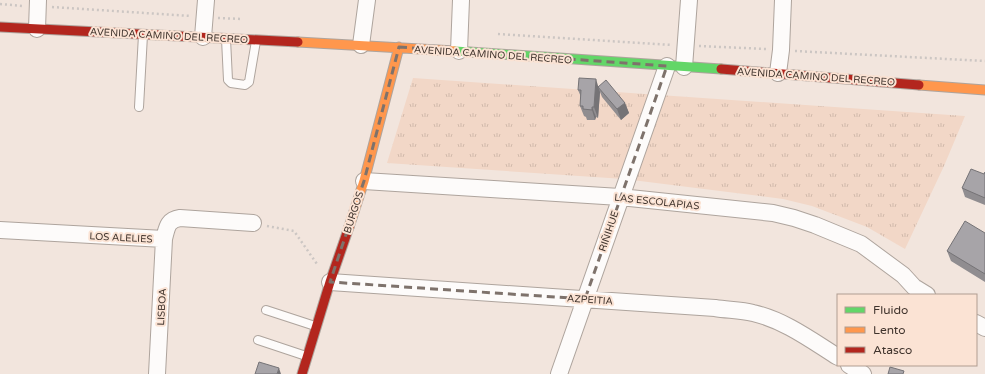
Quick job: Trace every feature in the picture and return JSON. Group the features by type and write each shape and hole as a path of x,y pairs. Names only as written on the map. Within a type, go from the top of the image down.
{"street":[{"path":"203,37 206,0"},
{"path":"361,45 367,0"},
{"path":"459,51 461,0"},
{"path":"684,67 690,0"},
{"path":"778,73 781,50 783,0"},
{"path":"37,29 38,3"},
{"name":"AVENIDA CAMINO DEL RECREO","path":"0,27 399,47 778,73 985,90"},
{"name":"BURGOS","path":"302,374 330,282 364,181 399,47"},
{"name":"RIÑIHUE","path":"559,374 667,66"},
{"name":"LAS ESCOLAPIAS","path":"364,181 620,197 773,213 794,218 860,244 902,274 917,292"},
{"name":"LOS ALELIES","path":"0,230 164,239 169,224 173,219 180,218 253,223"},
{"name":"LISBOA","path":"157,374 164,239"},
{"name":"AZPEITIA","path":"330,282 715,308 753,313 782,323 808,337 837,356"},
{"path":"851,366 864,374 870,366"}],"lane":[{"path":"139,107 143,34"},
{"path":"226,38 228,80 231,83 246,85 249,82 256,40"},
{"path":"266,310 317,326"},
{"path":"258,340 308,356"}],"path":[{"path":"0,4 38,3 245,19"},
{"path":"491,34 686,46 985,61"},
{"path":"253,223 294,231 330,282"}],"highlighted area":[{"path":"399,47 667,66 585,299 330,282 364,181"}],"green space":[{"path":"413,78 965,116 944,166 905,249 867,227 812,206 783,199 624,179 387,163"}],"building":[{"path":"579,78 596,79 594,107 592,107 592,110 583,109 583,106 580,106 581,90 578,90"},
{"path":"606,80 625,103 617,109 598,87"},
{"path":"971,169 984,174 985,172 985,198 962,188"},
{"path":"965,221 985,233 985,274 947,251"},
{"path":"259,362 279,368 277,374 255,374"},
{"path":"890,367 904,371 903,374 888,374"}],"traffic: fast":[{"path":"455,51 721,69"}],"traffic: slow":[{"path":"298,42 455,51"},
{"path":"349,227 364,181 399,47"},
{"path":"919,85 985,90"}],"traffic: jam":[{"path":"0,27 298,42"},
{"path":"721,69 919,85"},
{"path":"302,374 330,282 349,227"}]}
